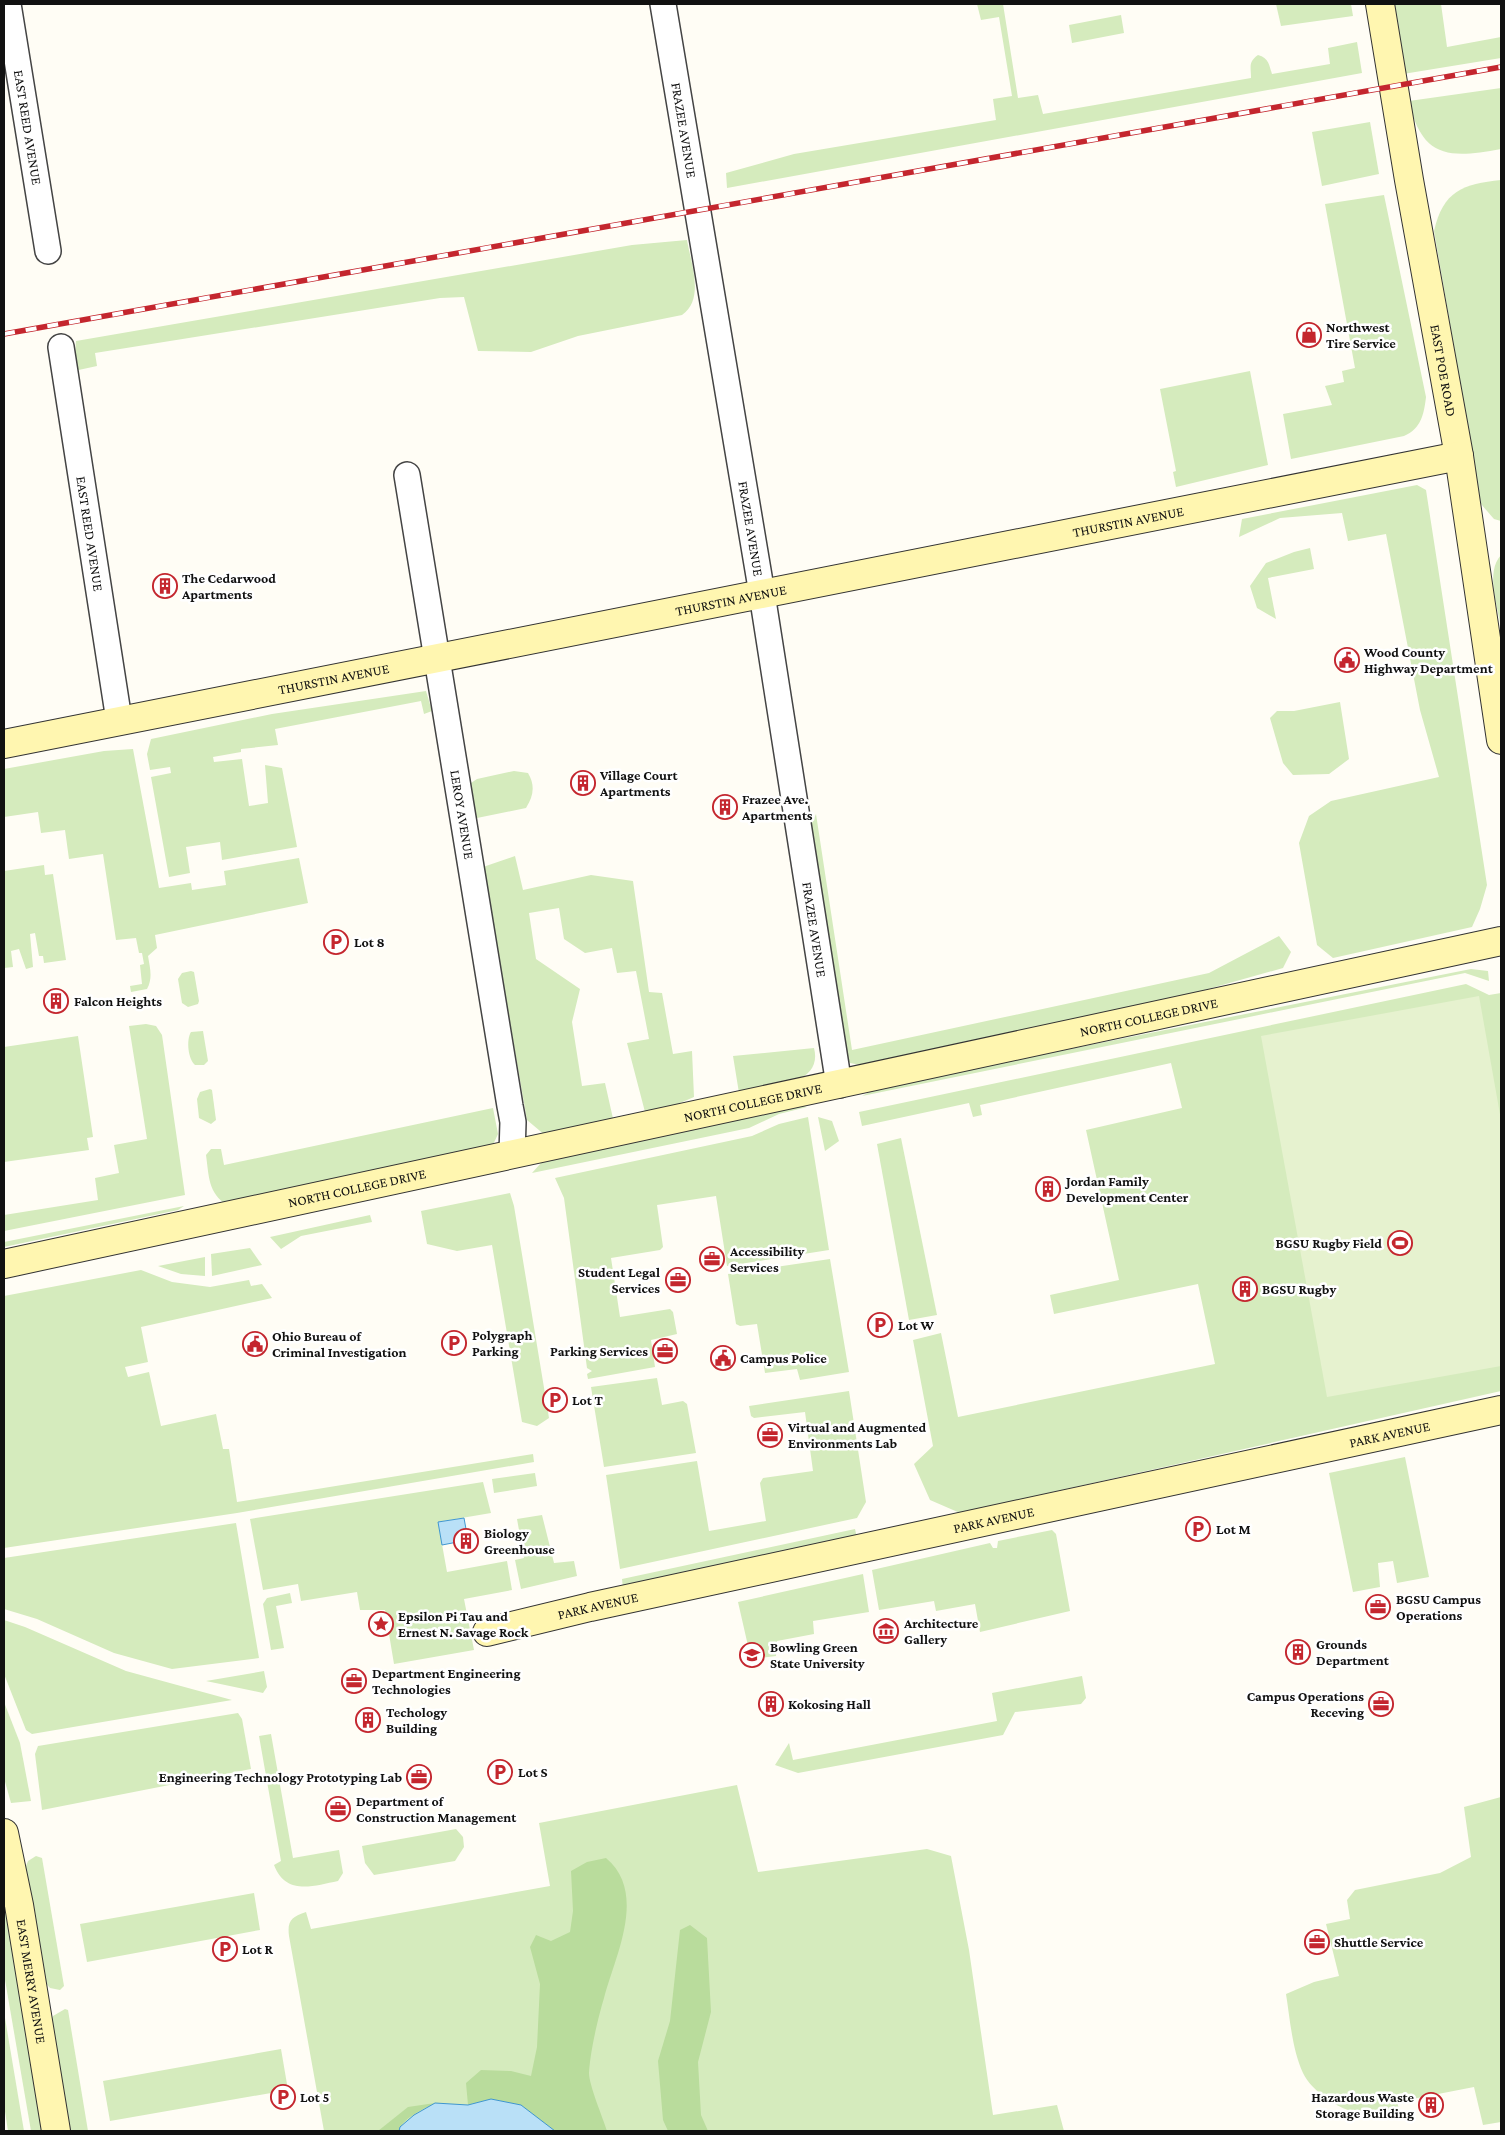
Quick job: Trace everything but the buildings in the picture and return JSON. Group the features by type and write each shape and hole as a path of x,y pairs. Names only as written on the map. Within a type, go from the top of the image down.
{"street":[{"name":"EAST REED AVENUE","path":"8,4 48,250"},
{"name":"FRAZEE AVENUE","path":"663,4 762,594 839,1085"},
{"name":"EAST POE ROAD","path":"1380,4 1410,190 1459,456 1501,740"},
{"name":"EAST REED AVENUE","path":"61,347 120,720"},
{"name":"THURSTIN AVENUE","path":"4,744 1459,456"},
{"name":"LEROY AVENUE","path":"407,475 510,1106 512,1154"},
{"name":"NORTH COLLEGE DRIVE","path":"4,1264 1501,941"},
{"name":"PARK AVENUE","path":"487,1632 590,1607 1501,1410"},
{"name":"EAST MERRY AVENUE","path":"4,1833 19,1905 56,2131"}],"green space":[{"path":"977,4 1003,4 1018,98 1038,95 1043,114 1251,78 1251,62 1258,55 1266,60 1272,74 1330,64 1328,48 1357,42 1362,73 727,188 726,173 794,154 996,120 993,99 1012,96 999,17 981,20"},
{"path":"1276,4 1351,4 1353,16 1281,26"},
{"path":"1394,4 1441,4 1447,47 1501,37 1501,58 1403,74"},
{"path":"1121,15 1124,33 1072,43 1069,25"},
{"path":"1501,88 1501,149 1483,152 1453,153 1441,150 1431,144 1422,135 1409,101"},
{"path":"1370,122 1379,174 1322,186 1312,132"},
{"path":"1501,180 1501,521 1494,519 1481,504 1434,231 1438,217 1449,198 1465,187"},
{"path":"1384,195 1426,397 1423,415 1418,425 1404,436 1291,459 1283,414 1332,405 1325,386 1344,382 1342,371 1355,368 1325,204"},
{"path":"687,240 695,280 695,291 689,308 682,315 578,336 531,352 478,351 464,297 440,298 95,353 97,366 74,371 76,341 632,245"},
{"path":"1250,371 1268,465 1176,487 1173,472 1176,471 1160,389"},
{"path":"1417,485 1426,490 1487,885 1472,927 1333,958 1317,945 1299,843 1309,816 1331,801 1439,777 1420,710 1386,534 1348,541 1342,513 1280,518 1239,537 1242,519"},
{"path":"1310,548 1314,569 1268,578 1276,619 1257,608 1250,586 1266,563"},
{"path":"1501,555 1501,628 1493,580 1496,562"},
{"path":"426,691 432,711 424,714 421,701 275,729 278,745 241,749 241,752 213,757 214,762 242,759 249,806 268,803 265,765 282,768 297,847 222,860 220,842 186,847 190,873 169,877 151,777 171,773 170,767 150,770 147,754 151,739 272,714"},
{"path":"1340,702 1349,759 1329,774 1293,775 1283,763 1270,718 1277,711 1294,711"},
{"path":"133,749 159,888 191,883 192,890 226,885 224,871 299,858 308,903 155,935 157,948 148,956 149,985 147,989 131,992 130,986 142,984 140,965 144,964 142,953 139,953 136,938 116,940 103,854 69,859 65,830 41,833 38,812 4,817 4,769 104,751"},
{"path":"514,771 528,773 532,782 531,799 526,808 477,818 472,814 468,785 477,779"},
{"path":"816,814 852,1050 1209,973 1279,936 1291,952 1283,968 1123,1013 871,1067 850,1063 842,1051 808,832"},
{"path":"515,856 523,890 591,875 633,881 649,992 662,993 673,1054 692,1051 694,1097 673,1106 645,1112 627,1043 649,1039 636,971 617,973 612,948 585,953 564,939 559,908 529,913 536,959 580,989 572,1022 582,1086 605,1083 614,1123 546,1136 527,1120 483,867"},
{"path":"44,865 45,875 53,874 66,960 44,963 43,956 39,956 35,933 30,934 33,967 26,969 19,949 11,951 13,967 4,968 4,871"},
{"path":"1471,969 1488,971 1489,981 1465,973 862,1096 879,1087"},
{"path":"194,972 199,1001 198,1004 188,1007 182,1003 178,979 182,973"},
{"path":"1466,984 1489,995 1501,993 1501,1391 960,1513 930,1500 914,1464 933,1446 913,1340 941,1333 958,1417 1215,1364 1198,1284 1054,1314 1050,1295 1119,1280 1086,1130 1182,1108 1171,1063 980,1105 982,1115 973,1117 969,1103 862,1126 859,1112"},
{"name":"BGSU Rugby Field","path":"1479,996 1501,1120 1501,1366 1327,1397 1261,1036"},
{"path":"146,1024 156,1026 162,1035 185,1195 4,1231 4,1215 98,1200 95,1178 119,1173 114,1145 147,1139 129,1026"},
{"path":"203,1031 208,1061 204,1065 195,1065 189,1054 189,1035 191,1032"},
{"path":"78,1036 93,1137 87,1138 89,1150 4,1162 4,1047"},
{"path":"814,1048 815,1061 810,1071 802,1078 790,1083 739,1093 733,1056"},
{"path":"212,1090 216,1120 211,1124 199,1118 197,1099 200,1092"},
{"path":"797,1104 807,1107 779,1114 749,1128 532,1173 541,1163 569,1155"},
{"path":"493,1108 498,1134 492,1147 227,1205 216,1195 210,1183 206,1155 211,1149 221,1149 224,1165"},
{"path":"808,1117 829,1250 727,1266 716,1196 657,1205 663,1247 660,1250 611,1258 620,1317 670,1309 673,1312 677,1334 651,1340 655,1367 588,1379 587,1374 592,1371 587,1368 564,1198 555,1178 752,1136 779,1124"},
{"path":"818,1117 832,1121 839,1141 825,1151"},
{"path":"901,1138 937,1315 909,1320 877,1144"},
{"path":"510,1193 514,1206 549,1418 537,1426 522,1422 492,1245 457,1251 427,1244 421,1211"},
{"path":"184,1206 178,1210 4,1247 4,1242"},
{"path":"370,1215 372,1222 301,1236 281,1249 270,1237"},
{"path":"250,1248 262,1265 212,1276 211,1254"},
{"path":"205,1257 205,1276 181,1274 158,1266"},
{"path":"830,1259 849,1372 800,1380 797,1369 765,1373 757,1324 740,1326 736,1324 728,1274"},
{"path":"141,1270 172,1282 210,1287 249,1280 251,1286 262,1284 272,1298 141,1327 148,1362 125,1367 128,1377 149,1372 161,1426 216,1414 223,1449 229,1449 237,1502 533,1454 534,1462 237,1513 4,1548 4,1296"},
{"path":"657,1378 662,1405 683,1401 687,1404 696,1453 604,1467 591,1387"},
{"path":"849,1391 866,1502 857,1518 620,1569 606,1475 697,1461 709,1531 766,1521 760,1483 763,1478 813,1471 805,1412 754,1418 751,1416 749,1406"},
{"path":"1405,1457 1429,1577 1397,1583 1393,1561 1378,1563 1380,1587 1353,1592 1329,1473"},
{"path":"535,1473 537,1486 494,1493 492,1479"},
{"path":"483,1482 491,1513 438,1522 447,1572 507,1561 512,1590 464,1599 474,1650 394,1664 385,1610 360,1610 357,1592 301,1601 298,1584 263,1590 250,1519"},
{"path":"542,1515 554,1563 574,1561 577,1576 521,1589 515,1560 524,1558 517,1519"},
{"path":"236,1523 259,1658 172,1669 114,1653 37,1619 4,1609 4,1558"},
{"path":"855,1529 857,1538 623,1588 622,1579"},
{"path":"1052,1530 1056,1534 1070,1611 980,1632 975,1604 936,1611 934,1601 879,1610 872,1570 990,1543 993,1548 997,1548 998,1541"},
{"path":"863,1574 869,1612 813,1621 814,1634 777,1641 776,1656 751,1659 738,1602"},
{"path":"290,1593 292,1603 276,1606 284,1648 271,1650 263,1604 267,1598"},
{"path":"4,1620 25,1627 126,1671 232,1700 32,1734 26,1730 4,1674"},
{"path":"264,1671 267,1687 263,1693 206,1681"},
{"path":"1082,1676 1086,1698 1081,1704 1015,1712 1003,1735 798,1773 775,1765 789,1743 793,1760 997,1721 992,1693"},
{"path":"4,1702 20,1743 31,1801 11,1803 4,1778"},
{"path":"238,1713 242,1719 251,1769 42,1810 35,1754 38,1746"},
{"path":"271,1734 293,1858 339,1850 343,1873 338,1881 310,1886 293,1885 279,1875 274,1865 281,1861 259,1736"},
{"path":"737,1785 758,1872 927,1849 951,1856 969,1950 993,2115 1057,2105 1064,2131 324,2131 289,1936 289,1926 294,1918 306,1912 311,1929 550,1886 539,1823"},
{"path":"1501,1797 1501,2122 1483,2125 1474,2087 1397,2102 1400,2113 1368,2114 1342,2108 1320,2094 1309,2083 1303,2073 1294,2044 1286,1994 1314,1982 1339,1976 1326,1924 1350,1919 1347,1900 1355,1890 1440,1873 1471,1857 1464,1807"},
{"path":"456,1829 463,1837 464,1847 455,1861 374,1875 365,1863 362,1846"},
{"path":"36,1856 42,1858 64,1986 60,1990 50,1988 43,1980 24,1871 28,1861"},
{"path":"606,1858 618,1872 625,1889 627,1907 621,1944 599,2015 589,2073 591,2085 607,2131 555,2131 521,2105 491,2099 468,2105 466,2083 481,2070 511,2071 531,2076 537,2047 540,1984 530,1947 536,1935 551,1941 570,1932 573,1911 571,1871 587,1862"},
{"path":"254,1893 260,1930 87,1962 80,1924"},
{"path":"4,1900 43,2131 31,2131 4,1974"},
{"path":"690,1925 707,1938 711,2012 698,2062 701,2115 708,2131 668,2131 663,2120 658,2061 670,2021 680,1930"},
{"path":"65,2009 68,2010 88,2131 66,2131 48,2027 53,2016"},
{"path":"4,2012 24,2131 8,2131 4,2105"},
{"path":"281,2049 288,2090 110,2121 103,2081"},
{"path":"435,2103 409,2118 404,2122 399,2131 378,2131 408,2107"}],"water":[{"path":"464,1518 468,1540 442,1545 438,1522"},
{"path":"491,2099 521,2105 555,2131 399,2131 400,2127 414,2115 435,2103 468,2105"}],"railway":[{"path":"4,334 1501,67"}],"place":[{"name":"Northwest Tire Service","path":"1309,335"},
{"name":"The Cedarwood Apartments","path":"165,586"},
{"name":"Wood County Highway Department","path":"1347,660"},
{"name":"Village Court Apartments","path":"583,783"},
{"name":"Frazee Ave. Apartments","path":"725,807"},
{"name":"Lot 8","path":"336,942"},
{"name":"Falcon Heights","path":"56,1001"},
{"name":"Jordan Family Development Center","path":"1048,1189"},
{"name":"BGSU Rugby Field","path":"1400,1243"},
{"name":"Accessibility Services","path":"712,1259"},
{"name":"Student Legal Services","path":"678,1280"},
{"name":"BGSU Rugby","path":"1245,1289"},
{"name":"Lot W","path":"880,1325"},
{"name":"Polygraph Parking","path":"454,1343"},
{"name":"Ohio Bureau of Criminal Investigation","path":"255,1344"},
{"name":"Parking Services","path":"665,1351"},
{"name":"Campus Police","path":"723,1358"},
{"name":"Lot T","path":"555,1400"},
{"name":"Virtual and Augmented Environments Lab","path":"770,1435"},
{"name":"Lot M","path":"1198,1529"},
{"name":"Biology Greenhouse","path":"466,1541"},
{"name":"BGSU Campus Operations","path":"1378,1607"},
{"name":"Epsilon Pi Tau and Ernest N. Savage Rock","path":"381,1624"},
{"name":"Architecture Gallery","path":"886,1631"},
{"name":"Grounds Department","path":"1298,1652"},
{"name":"Bowling Green State University","path":"752,1655"},
{"name":"Department Engineering Technologies","path":"354,1681"},
{"name":"Kokosing Hall","path":"771,1704"},
{"name":"Campus Operations Receving","path":"1381,1704"},
{"name":"Techology Building","path":"368,1720"},
{"name":"Lot S","path":"500,1772"},
{"name":"Engineering Technology Prototyping Lab","path":"419,1777"},
{"name":"Department of Construction Management","path":"338,1809"},
{"name":"Shuttle Service","path":"1317,1942"},
{"name":"Lot R","path":"225,1949"},
{"name":"Lot 5","path":"283,2097"},
{"name":"Hazardous Waste Storage Building","path":"1431,2105"}]}
